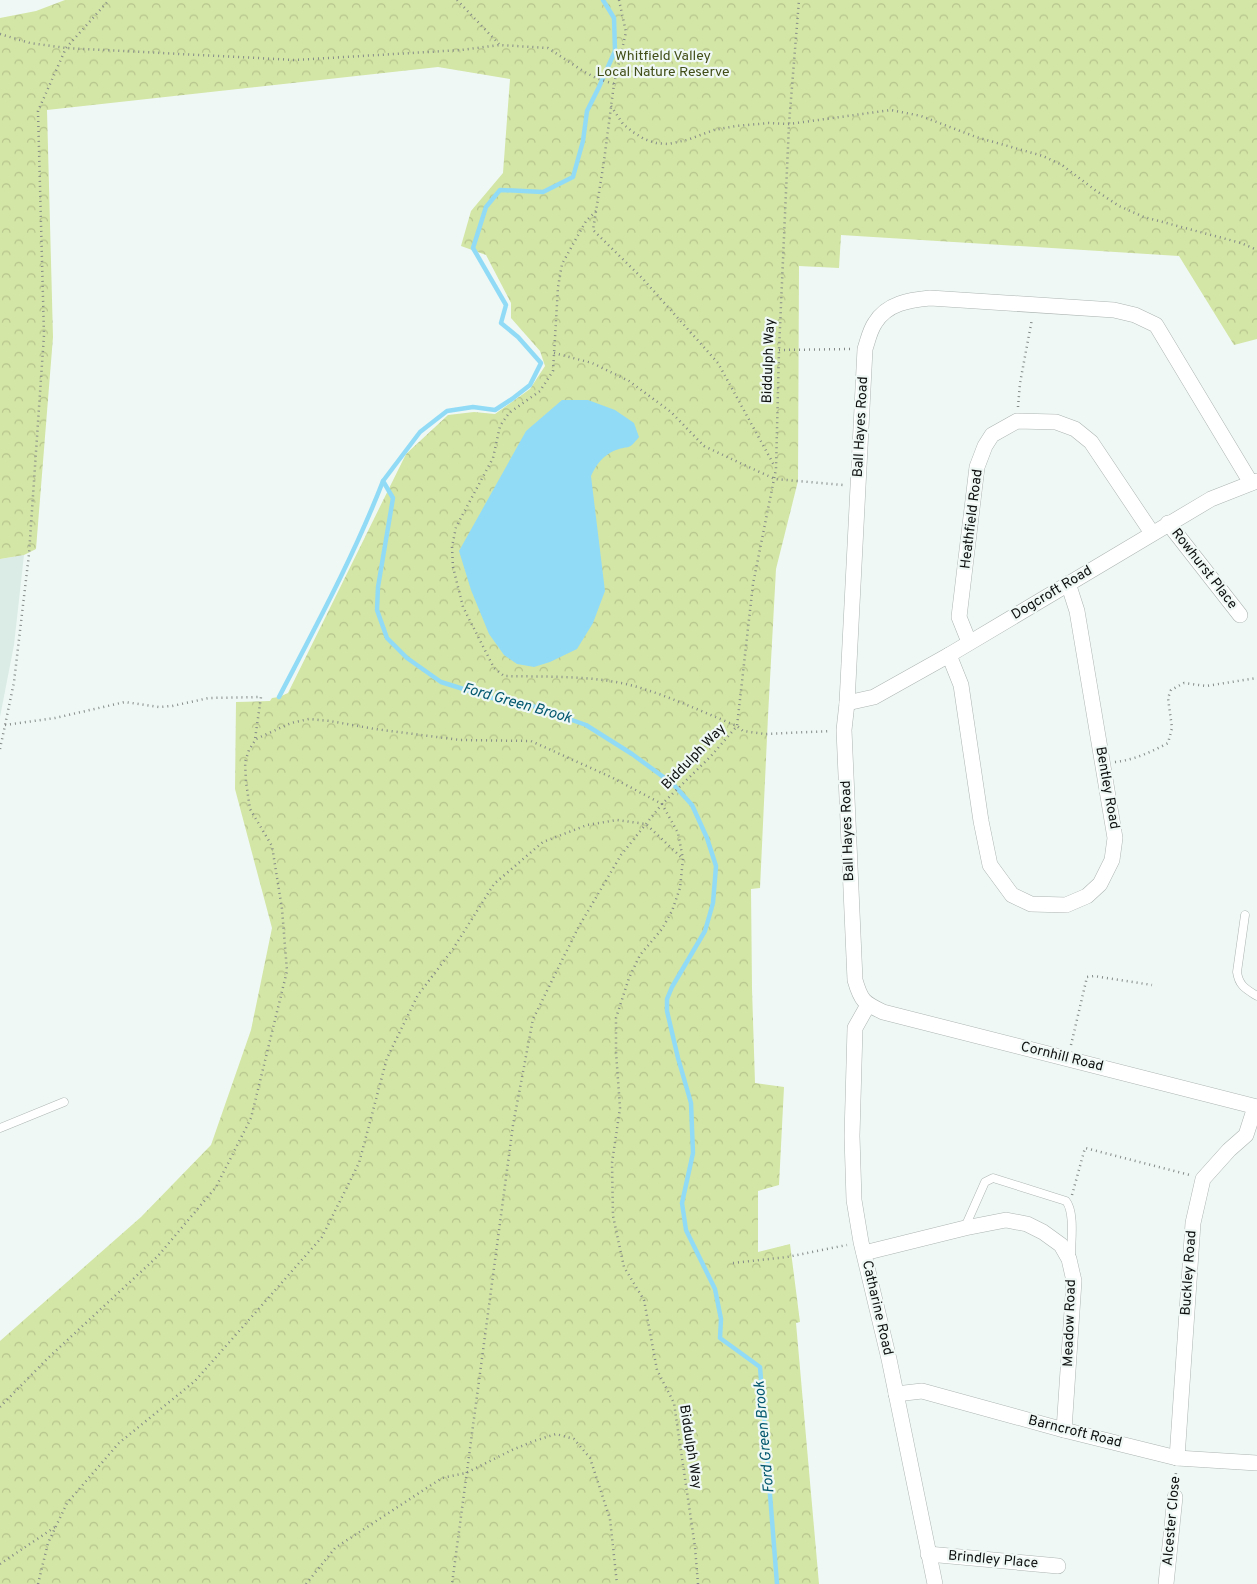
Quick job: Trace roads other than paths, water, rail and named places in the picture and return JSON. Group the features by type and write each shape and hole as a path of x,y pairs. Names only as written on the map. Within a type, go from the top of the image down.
{"street":[{"name":"Ball Hayes Road","path":"868,1005 859,995 855,980 844,730 865,348 874,323 883,312 896,305 910,300 930,298 1114,310 1135,315 1156,325 1254,482"},
{"name":"Heathfield Road","path":"970,642 960,617 977,467 985,446 992,435 1017,421 1056,422 1074,429 1091,442 1152,533"},
{"name":"Dogcroft Road","path":"847,702 874,697 949,655 1211,499 1254,482"},
{"name":"Rowhurst Place","path":"1168,524 1240,615"},
{"name":"Bentley Road","path":"949,655 961,686 981,821 990,864 1012,894 1031,904 1066,905 1087,896 1100,884 1112,860 1115,838 1077,611 1068,583"},
{"name":"Catharine Road","path":"868,1005 855,1028 852,1136 854,1200 862,1247 889,1359 935,1584"},
{"name":"Cornhill Road","path":"868,1005 883,1012 1256,1107"},
{"name":"Buckley Road","path":"1177,1458 1193,1223 1204,1179 1229,1150 1246,1135 1256,1107"},
{"name":"Meadow Road","path":"862,1247 1006,1220 1027,1224 1043,1232 1061,1245 1069,1258 1074,1282 1064,1430"},
{"name":"Barncroft Road","path":"896,1394 922,1391 1064,1430 1177,1458 1257,1463"},
{"name":"Alcester Close","path":"1166,1584 1175,1497"},
{"name":"Brindley Place","path":"928,1554 1058,1566"}],"lane":[{"path":"1244,915 1237,972 1239,981 1245,988 1257,996"},
{"path":"0,1128 64,1102"},
{"path":"965,1228 985,1182 993,1178 1066,1201 1070,1206 1071,1214 1071,1268"}],"water":[{"path":"562,400 588,400 615,410 634,423 639,437 631,446 611,452 598,464 591,476 605,591 593,623 577,649 550,662 534,667 517,664 504,655 489,634 471,590 459,551 526,431"}],"waterway":[{"name":"Ford Green Brook","path":"603,0 614,18 615,51 587,111 583,141 573,177 543,192 500,190 486,207 473,248 506,305 501,323 518,337 541,363 530,385 495,410 473,407 447,411 420,432 383,481 393,498 378,587 377,610 387,638 407,658 441,682 492,698 530,705 586,725 632,754 673,784 692,805 707,838 716,866 713,903 705,931 667,999 667,1011 691,1103 693,1153 682,1203 686,1230 715,1289 721,1319 720,1338 760,1367 777,1584"},
{"name":"Ford Green Brook","path":"279,697 347,564 383,481"}],"park label":[{"name":"Whitfield Valley Local Nature Reserve","path":"663,64"}]}
